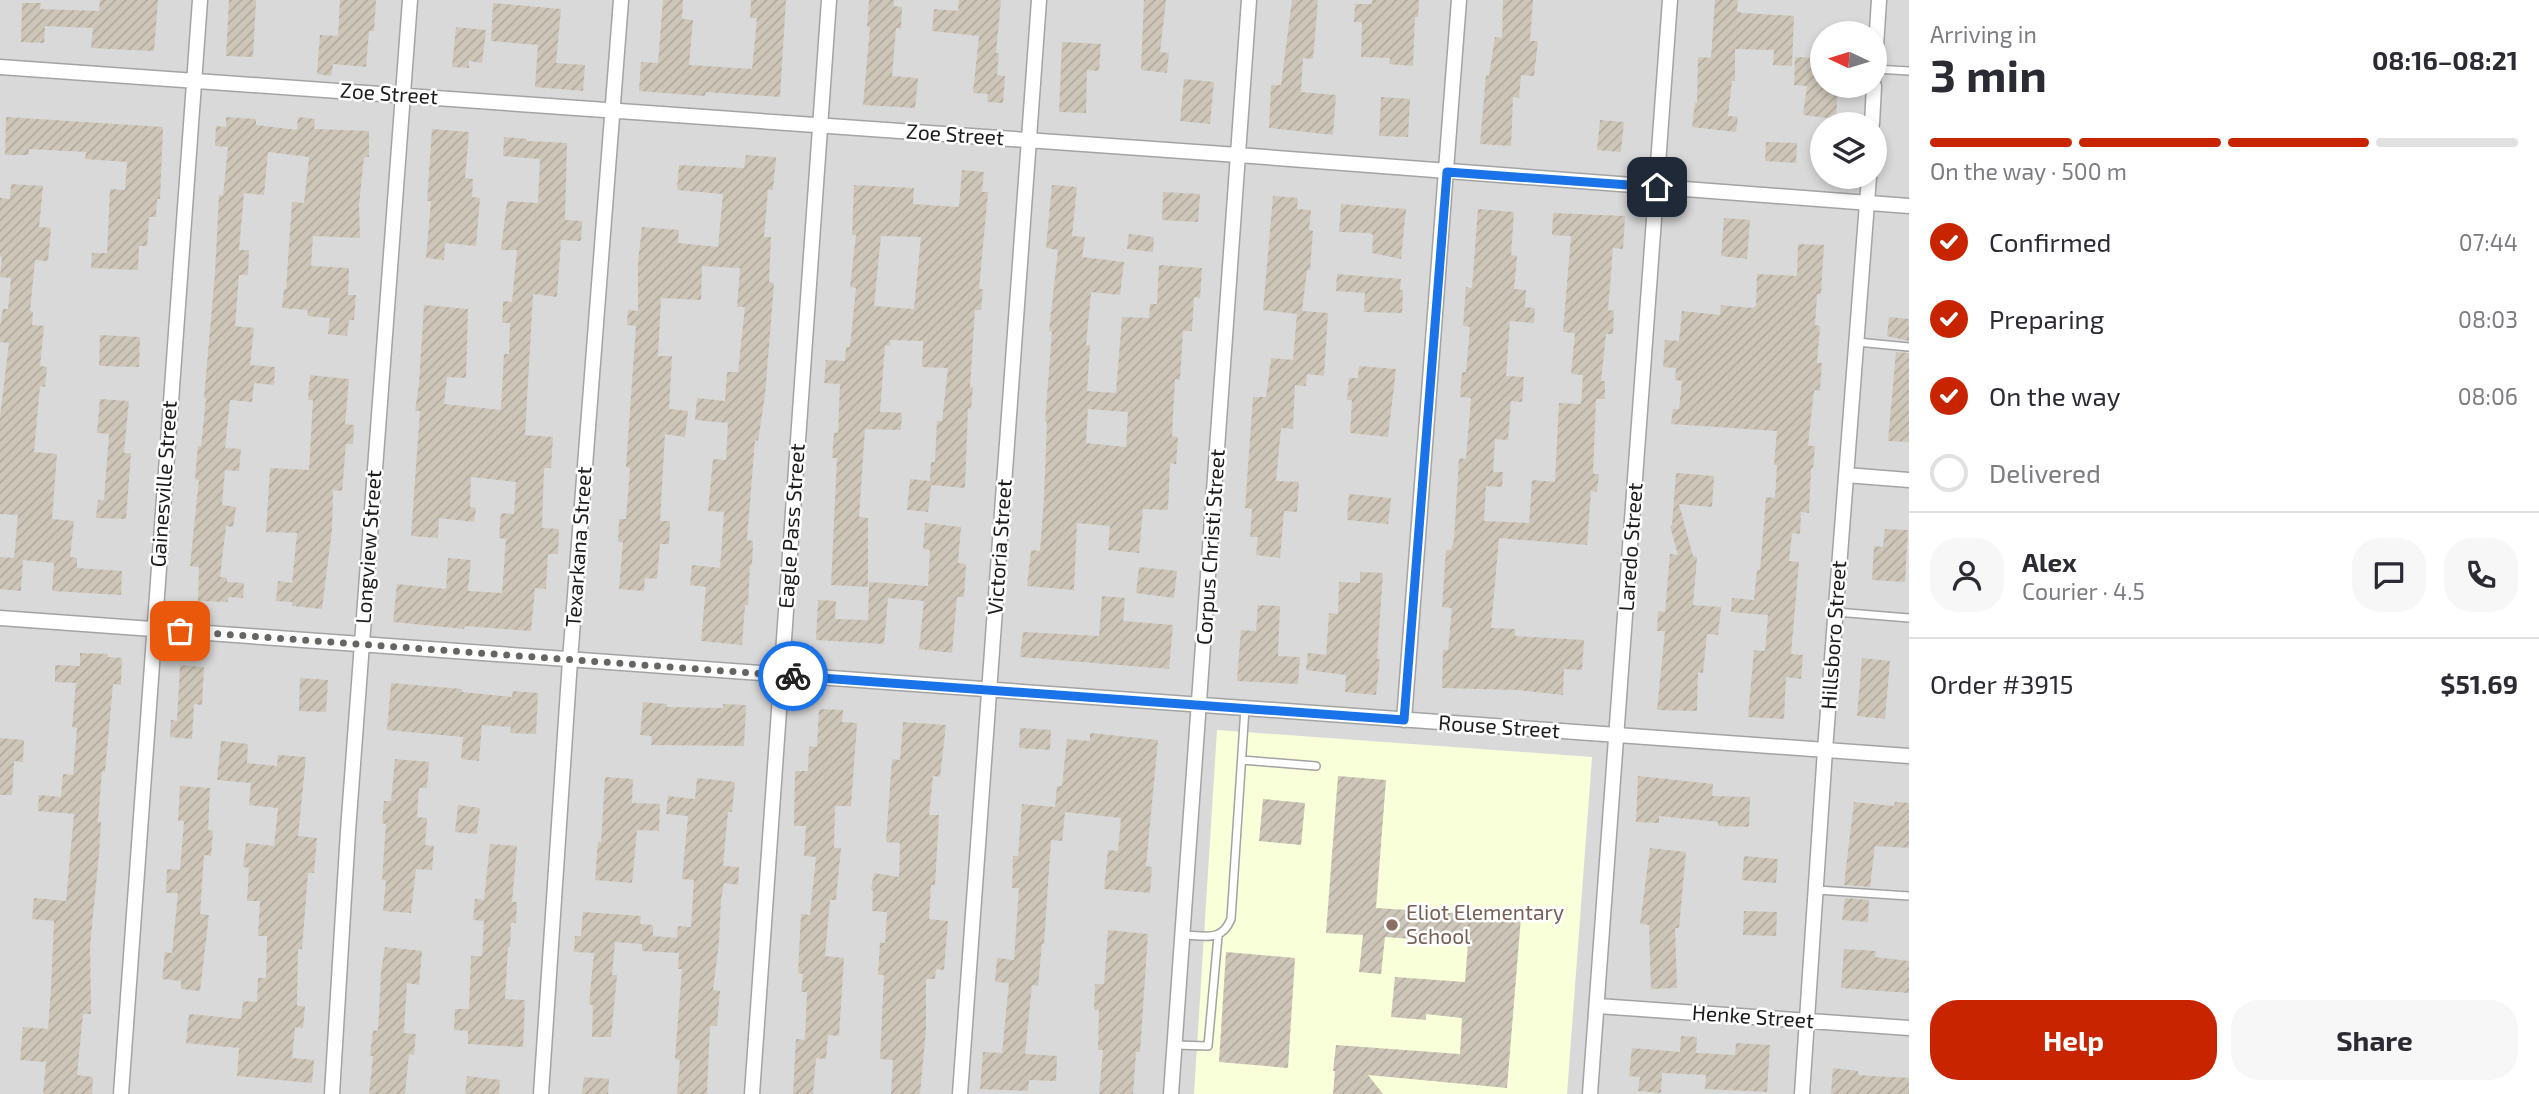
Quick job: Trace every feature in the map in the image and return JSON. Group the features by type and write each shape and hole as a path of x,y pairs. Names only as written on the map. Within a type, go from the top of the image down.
{"street":[{"name":"Gainesville Street","path":"121,1094 200,0"},
{"name":"Longview Street","path":"332,1094 361,645 410,0"},
{"name":"Texarkana Street","path":"541,1094 570,660 621,0"},
{"name":"Eagle Pass Street","path":"752,1094 829,0"},
{"name":"Victoria Street","path":"960,1094 1039,0"},
{"name":"Corpus Christi Street","path":"1171,1094 1249,0"},
{"path":"1404,720 1460,0"},
{"name":"Laredo Street","path":"1590,1094 1670,0"},
{"path":"1878,21 1880,0"},
{"name":"Zoe Street","path":"0,67 404,94 1909,206"},
{"name":"Hillsboro Street","path":"1802,1094 1825,750 1869,189"},
{"path":"1846,475 1909,480"},
{"name":"Rouse Street","path":"0,618 1909,756"},
{"name":"Henke Street","path":"1598,1006 1909,1028"}],"lane":[{"path":"1887,69 1909,71"},
{"path":"1857,342 1909,347"},
{"path":"1836,612 1909,618"},
{"path":"1183,935 1218,936 1226,930 1231,919 1245,708"},
{"path":"1242,760 1316,766"},
{"path":"1817,890 1909,896"},
{"path":"1174,1045 1208,1046 1218,936"}],"shaded area":[{"path":"0,0 1909,0 1909,1094 0,1094"},
{"name":"Eliot Elementary School","path":"1217,730 1592,757 1567,1094 1194,1094"}],"building":[{"path":"100,0 158,0 154,51 91,48 93,28 45,26 44,43 21,42 22,3 41,3 40,9 99,11"},
{"path":"229,0 256,0 253,57 226,56"},
{"path":"340,0 376,0 374,31 369,31 366,67 333,64 331,76 317,74 320,35 338,36"},
{"path":"663,0 683,0 682,19 693,20 689,65 752,69 757,18 750,18 751,0 786,0 780,97 706,92 705,96 639,91 641,62 658,63"},
{"path":"869,0 894,0 894,6 902,7 901,29 896,28 892,76 918,78 915,108 863,105 870,27 867,27"},
{"path":"959,0 1001,0 996,53 999,53 997,75 1005,76 1003,103 987,102 988,94 973,93 979,36 932,31 934,9 958,11"},
{"path":"1144,0 1166,0 1160,52 1169,53 1167,73 1141,70"},
{"path":"1292,0 1318,0 1313,59 1303,58 1301,92 1336,95 1333,135 1269,128 1271,85 1281,85"},
{"path":"1372,0 1419,0 1418,17 1415,17 1413,66 1389,64 1390,58 1361,57 1362,22 1354,22 1355,4 1372,4"},
{"path":"1503,0 1533,0 1530,41 1538,41 1534,76 1521,75 1519,98 1513,97 1511,146 1480,144 1486,75 1489,76 1495,37 1502,38"},
{"path":"1715,0 1738,0 1737,11 1742,13 1794,16 1792,66 1773,65 1774,50 1735,49 1735,81 1732,81 1728,116 1738,117 1736,132 1692,127 1697,103 1698,57 1711,58"},
{"path":"493,3 561,9 556,63 585,65 583,91 535,87 538,45 491,41"},
{"path":"456,27 486,30 482,63 469,61 469,68 452,67"},
{"path":"1062,42 1101,44 1099,71 1087,70 1086,113 1059,112"},
{"path":"1795,57 1810,58 1810,98 1837,98 1836,112 1810,112 1810,116 1803,115 1807,86 1794,85"},
{"path":"1184,79 1214,82 1210,124 1180,121"},
{"path":"1381,97 1410,99 1408,137 1379,136"},
{"path":"6,117 163,127 160,199 157,199 156,217 149,217 147,246 139,246 138,270 91,268 92,253 107,253 110,189 125,190 127,162 85,159 86,152 29,149 29,155 5,155"},
{"path":"226,117 256,119 256,125 297,130 298,117 315,119 314,129 369,131 369,157 364,157 359,205 360,238 313,236 311,266 349,268 348,295 356,295 354,320 349,320 347,336 328,334 330,318 307,316 308,310 282,308 286,289 292,202 304,203 309,157 268,152 264,195 244,193 239,250 249,250 248,275 239,275 235,326 254,328 250,365 275,367 274,385 254,383 252,402 230,400 225,448 241,449 239,471 225,470 222,505 236,507 233,527 226,526 220,577 227,578 227,582 244,583 243,598 228,597 228,602 198,601 199,567 190,566 199,480 195,479 198,446 201,446 206,398 219,195 223,196 228,147 215,146 216,126 226,127"},
{"path":"1600,120 1624,122 1621,152 1597,150"},
{"path":"432,129 469,132 465,178 473,179 472,197 480,198 476,246 445,243 444,260 426,258 431,201 427,201"},
{"path":"504,137 567,143 565,220 582,221 581,241 561,240 557,297 533,294 525,435 553,437 551,468 544,468 542,528 559,529 558,554 548,554 546,589 535,588 531,631 465,626 464,629 393,622 397,584 446,589 448,558 471,560 468,591 502,593 506,539 499,538 501,513 514,514 516,482 471,477 470,507 476,508 474,522 439,518 438,538 411,536 420,411 415,411 424,305 468,309 466,378 447,377 444,404 501,410 504,354 509,354 510,323 502,323 503,301 512,302 517,250 501,250 507,201 538,203 540,159 503,156"},
{"path":"1766,142 1797,143 1796,163 1765,161"},
{"path":"746,155 776,157 773,190 768,190 764,237 771,237 769,282 774,283 765,395 758,441 755,440 747,540 753,541 752,565 742,645 701,641 706,587 690,585 692,565 720,568 724,512 708,511 713,459 726,460 728,423 695,420 697,398 725,401 727,372 738,372 745,307 737,307 740,268 702,266 701,300 661,298 658,356 672,356 669,409 688,411 685,437 665,434 660,521 670,521 669,544 660,544 657,579 645,578 644,591 619,589 623,542 618,542 619,519 626,519 630,468 626,467 636,326 627,325 628,310 638,311 638,262 642,227 679,230 678,243 718,247 723,194 677,190 679,165 744,168"},
{"path":"962,170 984,172 982,192 988,192 979,289 983,289 981,310 975,310 970,387 973,387 971,409 968,408 965,488 931,485 928,512 907,510 910,479 930,481 931,462 935,462 937,421 942,421 948,368 922,367 923,341 890,340 890,346 885,345 880,412 902,413 901,430 865,429 859,517 868,518 868,587 831,585 837,458 832,458 834,432 838,433 840,384 824,383 826,360 845,361 846,347 850,347 856,288 850,287 856,235 852,235 854,185 914,188 913,204 959,207","holes":["881,236 921,237 914,309 874,306"]},
{"path":"11,184 43,186 39,227 51,228 48,261 35,260 30,311 33,312 32,325 44,326 40,366 47,367 45,387 40,386 34,452 57,454 52,519 74,521 70,557 77,558 77,568 122,571 121,595 52,591 54,563 23,560 21,591 0,589 0,557 14,558 18,515 0,514 0,417 9,343 0,342 0,326 3,309 8,309 11,278 0,277 0,198 10,199"},
{"path":"1052,185 1077,187 1072,236 1085,237 1082,257 1124,262 1120,295 1091,292 1086,345 1090,345 1087,391 1116,393 1122,317 1149,318 1150,304 1157,304 1159,265 1202,268 1200,298 1194,297 1192,331 1183,331 1180,380 1175,379 1172,436 1178,437 1176,464 1170,463 1168,510 1143,509 1139,553 1108,550 1110,526 1077,523 1074,590 1027,586 1031,550 1040,551 1052,332 1049,331 1058,250 1046,248","holes":["1088,409 1128,412 1126,447 1086,443"]},
{"path":"1163,192 1200,194 1198,222 1162,220"},
{"path":"1273,196 1298,198 1297,209 1311,210 1309,230 1313,231 1310,270 1307,270 1302,311 1328,313 1324,376 1307,374 1306,386 1295,385 1293,429 1281,428 1276,481 1299,482 1297,512 1284,511 1280,558 1256,555 1258,537 1250,537 1252,509 1245,508 1253,397 1266,397 1271,358 1293,360 1297,314 1263,310"},
{"path":"1341,204 1406,209 1401,259 1372,253 1373,235 1370,233 1339,232"},
{"path":"1478,209 1514,212 1511,255 1517,256 1514,289 1526,290 1525,307 1535,308 1534,323 1510,321 1506,376 1524,377 1522,402 1511,401 1508,440 1495,439 1493,472 1503,472 1502,487 1486,486 1484,521 1529,523 1532,480 1555,482 1559,403 1581,404 1583,375 1571,374 1575,333 1563,332 1571,236 1552,235 1553,213 1625,216 1623,249 1613,248 1608,310 1614,311 1613,334 1606,334 1601,381 1605,381 1605,399 1596,399 1593,474 1599,474 1597,492 1591,491 1587,545 1499,538 1491,628 1515,629 1515,636 1584,640 1582,670 1564,669 1563,695 1518,690 1442,688 1443,650 1448,650 1452,608 1442,607 1446,550 1451,550 1454,539 1459,458 1466,459 1471,398 1460,397 1462,372 1466,372 1470,327 1463,326 1466,287 1472,288"},
{"path":"1724,218 1750,220 1747,259 1721,256"},
{"path":"1129,234 1154,237 1153,252 1127,249"},
{"path":"1798,244 1824,245 1821,294 1817,294 1815,325 1820,326 1817,363 1822,363 1820,391 1814,390 1808,446 1815,446 1809,513 1801,512 1800,534 1792,533 1789,561 1799,562 1791,654 1803,655 1801,679 1786,677 1784,719 1748,717 1754,650 1765,651 1768,615 1731,612 1732,598 1754,600 1757,570 1760,570 1766,497 1775,498 1777,431 1671,424 1673,409 1679,409 1682,381 1675,380 1676,368 1663,367 1665,340 1679,341 1682,311 1720,315 1721,305 1756,306 1757,274 1797,276"},
{"path":"1337,274 1401,279 1402,313 1364,312 1365,293 1336,291"},
{"path":"1889,317 1909,319 1909,341 1887,336"},
{"path":"100,335 140,337 139,367 99,366"},
{"path":"1896,352 1909,353 1909,442 1888,441"},
{"path":"1359,366 1396,369 1388,437 1350,433 1352,400 1347,400 1349,378 1358,378"},
{"path":"310,375 349,379 345,424 354,425 353,444 346,444 342,491 333,490 332,529 322,609 292,606 292,602 276,601 278,581 292,583 297,533 266,532 270,468 309,470 313,400 308,400"},
{"path":"100,399 129,401 124,453 131,453 126,519 96,518 98,500 104,500 109,434 97,433"},
{"path":"1676,473 1714,476 1712,507 1679,504 1693,556 1697,557 1693,605 1721,607 1718,635 1707,634 1703,673 1698,672 1697,711 1657,710 1665,631 1657,631 1658,611 1665,612 1670,554 1678,555 1670,526"},
{"path":"1349,494 1391,498 1388,524 1347,520"},
{"path":"925,523 961,527 958,563 966,564 964,597 957,597 952,653 919,649 924,601 888,598 884,644 816,640 818,600 836,601 835,619 868,620 869,582 928,586 930,550 923,549"},
{"path":"1885,529 1908,530 1905,582 1872,580 1874,546 1883,547"},
{"path":"1139,567 1177,571 1174,598 1136,593"},
{"path":"1360,572 1383,573 1376,695 1345,692 1346,675 1306,670 1308,653 1326,655 1329,613 1338,614 1339,582 1360,583"},
{"path":"1102,596 1125,598 1123,621 1173,625 1169,669 1020,657 1023,632 1099,636"},
{"path":"1258,605 1280,606 1278,656 1300,657 1298,684 1237,681 1241,630 1256,631"},
{"path":"80,653 108,654 107,657 122,658 121,685 113,684 105,772 102,771 98,822 101,822 99,853 90,947 91,1014 83,1014 77,1075 93,1077 92,1094 43,1094 46,1062 20,1060 23,1027 48,1029 54,921 32,919 34,898 66,901 74,814 38,811 39,795 61,797 63,774 73,775 77,728 72,727 76,683 55,682 55,665 80,666"},
{"path":"1862,658 1890,661 1885,719 1857,716"},
{"path":"180,665 204,667 202,705 194,704 192,739 170,737 171,720 177,721"},
{"path":"300,678 328,680 326,712 299,711"},
{"path":"391,683 462,689 462,692 512,697 513,691 538,693 536,734 510,733 511,727 482,725 479,761 461,759 463,737 387,730"},
{"path":"643,702 667,704 667,707 723,708 723,704 746,705 744,746 651,745 652,736 640,735"},
{"path":"819,709 843,710 842,722 857,723 851,806 835,806 834,848 841,848 836,900 830,900 825,956 844,958 839,1036 828,1035 826,1059 816,1058 813,1094 793,1094 796,1039 805,1040 807,992 801,992 803,974 798,973 801,914 810,915 816,857 804,856 806,826 794,826 795,771 808,771 809,746 817,747"},
{"path":"903,722 946,725 940,777 933,776 929,815 939,815 935,885 931,885 929,919 948,921 944,970 936,969 935,979 926,979 926,1029 920,1094 891,1094 893,1060 880,1059 884,975 878,975 880,942 885,943 887,912 872,911 871,890 874,873 899,877 900,843 886,842 892,759 900,760"},
{"path":"1020,728 1051,730 1050,750 1019,748"},
{"path":"1090,733 1158,740 1146,866 1152,867 1150,893 1104,889 1108,850 1118,851 1121,818 1065,812 1062,841 1051,840 1044,944 1038,986 1032,985 1025,1054 1057,1056 1056,1081 1029,1080 1028,1091 980,1089 983,1052 1002,1053 1009,983 995,982 997,958 1014,960 1019,888 1012,888 1013,856 1018,856 1022,804 1055,807 1057,786 1062,786 1067,739 1090,741"},
{"path":"0,738 24,740 23,762 14,761 12,795 0,795"},
{"path":"221,741 248,744 247,763 277,766 278,755 306,757 298,836 317,838 314,873 308,873 302,949 298,949 297,1006 305,1006 303,1028 295,1027 292,1058 314,1060 312,1083 237,1076 239,1048 186,1043 189,1014 241,1019 243,1001 257,1002 258,978 266,978 267,936 258,936 260,901 247,901 249,868 243,867 246,843 274,846 278,808 249,805 251,783 217,780"},
{"path":"395,759 429,762 427,788 419,788 417,817 427,818 425,845 434,846 432,870 416,869 411,913 383,911 386,824 382,823 384,801 391,801"},
{"path":"1338,776 1386,780 1376,908 1521,917 1507,1088 1368,1075 1383,1094 1333,1094 1336,1045 1460,1054 1462,1018 1426,1014 1426,1020 1391,1017 1395,977 1465,982 1468,943 1385,937 1381,974 1359,972 1363,935 1326,933"},
{"path":"1638,776 1713,784 1712,796 1750,797 1749,827 1718,826 1718,822 1659,816 1659,823 1636,822"},
{"path":"605,777 633,779 632,803 660,804 659,831 637,830 632,883 595,880 598,842 601,842"},
{"path":"697,778 735,782 732,812 728,812 723,866 739,867 738,885 724,883 721,900 713,990 720,991 717,1026 710,1026 707,1094 677,1094 680,1060 675,1059 682,969 678,969 679,953 642,951 642,944 615,942 612,975 617,975 611,1037 592,1037 593,1005 589,1004 594,953 574,952 575,936 581,936 583,912 641,916 640,924 653,925 653,936 677,938 678,926 691,927 694,880 682,879 688,816 666,814 668,796 695,799"},
{"path":"180,786 210,788 208,830 213,831 211,856 204,855 200,914 209,915 200,991 181,989 181,981 162,979 165,952 172,953 178,893 166,893 167,869 180,870 184,821 178,821"},
{"path":"1263,799 1305,803 1301,845 1259,841"},
{"path":"1854,802 1894,806 1895,802 1909,803 1909,848 1875,846 1870,887 1844,885"},
{"path":"458,805 480,808 477,834 455,832"},
{"path":"490,844 517,846 512,902 517,902 516,923 511,923 505,999 525,1000 523,1047 468,1044 468,1031 454,1030 455,1009 469,1009 471,956 482,956 484,921 473,920 475,899 484,900"},
{"path":"1650,848 1686,852 1679,928 1675,928 1677,988 1651,989 1649,925 1640,924"},
{"path":"1744,856 1778,859 1776,883 1742,880"},
{"path":"1845,898 1869,900 1868,922 1842,920"},
{"path":"1744,911 1777,912 1776,936 1743,935"},
{"path":"1108,930 1148,934 1140,1052 1136,1052 1133,1094 1099,1094 1103,1050 1098,1050 1099,1010 1094,1010 1095,984 1104,984"},
{"path":"385,947 422,951 419,985 407,983 404,1033 416,1034 414,1055 409,1054 405,1094 369,1094 373,1056 370,1056 373,1030 378,1031"},
{"path":"1844,949 1876,951 1875,957 1909,961 1909,993 1841,988"},
{"path":"1226,952 1295,958 1288,1068 1219,1062"},
{"path":"1681,1036 1697,1037 1696,1053 1735,1055 1736,1043 1770,1045 1767,1092 1705,1089 1706,1075 1662,1073 1661,1093 1638,1091 1640,1077 1629,1076 1632,1048 1680,1052"},
{"path":"1833,1068 1858,1071 1858,1075 1909,1078 1909,1094 1831,1094"},
{"path":"467,1076 500,1080 499,1094 465,1094"},
{"path":"584,1077 609,1079 608,1094 582,1094"}],"way so far":[{"path":"180,631 793,676"}],"place":[{"name":"Eliot Elementary School","path":"1392,925"}],"route":[{"path":"793,676 1404,720 1447,172 1657,187"}]}
